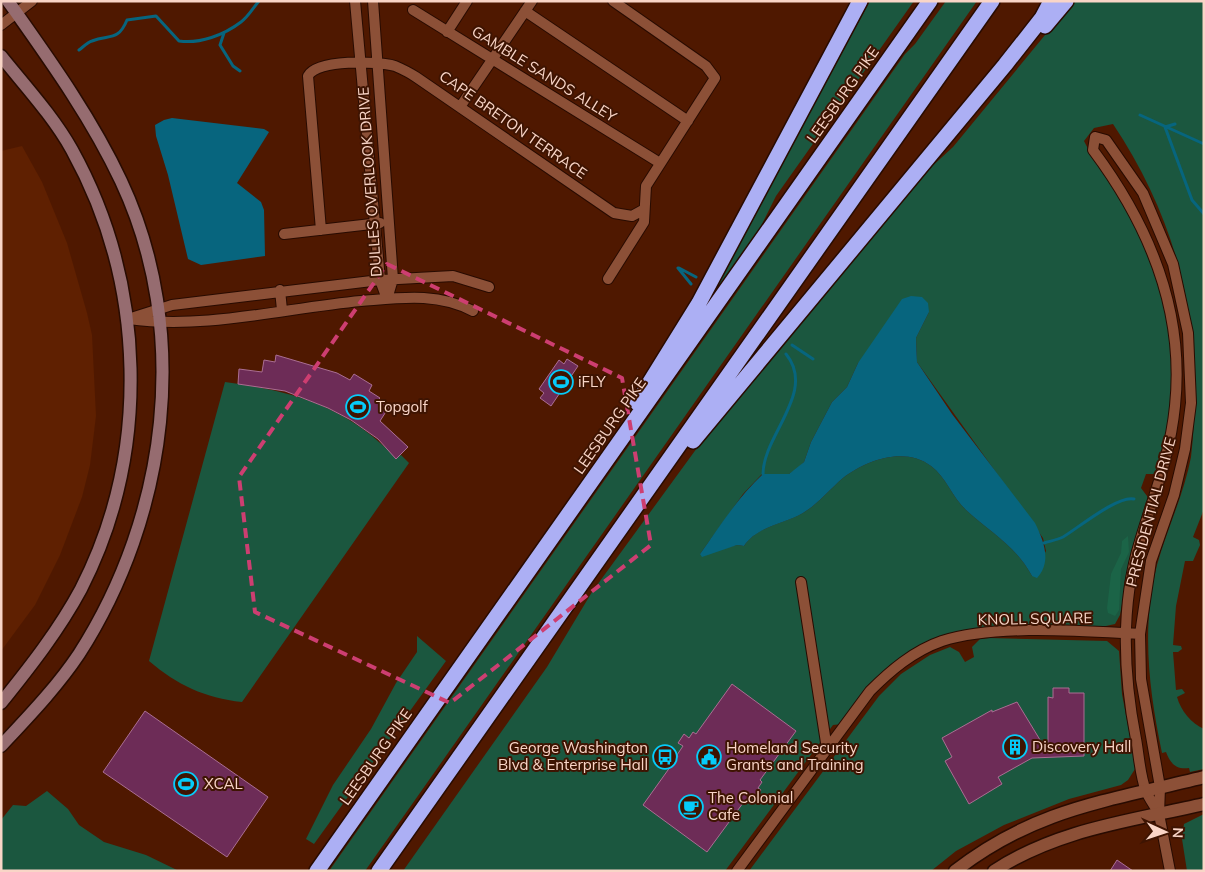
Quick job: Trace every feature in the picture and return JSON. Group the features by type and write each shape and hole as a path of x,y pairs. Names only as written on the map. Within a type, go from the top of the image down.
{"highway":[{"path":"542,552 699,303 860,1"},
{"name":"LEESBURG PIKE","path":"317,871 930,1"},
{"path":"379,871 992,1"},
{"path":"593,568 734,390 1005,66 1042,18 1051,1"},
{"path":"1005,66 1066,1"}],"main road":[{"path":"1,746 61,678 79,653 131,552 152,480 159,438 162,377 158,308 144,243 121,182 73,96 8,1"},
{"path":"1,56 52,120 82,169 100,208 128,319 131,375 128,428 118,488 105,533 80,589 59,628 1,703"}],"street":[{"path":"1,25 32,1"},
{"name":"DULLES OVERLOOK DRIVE","path":"356,1 380,280 387,299"},
{"name":"DULLES OVERLOOK DRIVE","path":"373,1 393,279 387,299"},
{"path":"447,32 467,1"},
{"path":"460,107 532,1"},
{"path":"608,279 644,222 646,186 715,78 706,66 613,1"},
{"name":"GAMBLE SANDS ALLEY","path":"413,10 660,163"},
{"path":"525,11 688,121"},
{"name":"CAPE BRETON TERRACE","path":"321,230 308,76 313,70 320,67 361,62 395,66 406,71 614,213 632,216 644,210"},
{"name":"PRESIDENTIAL DRIVE","path":"1094,137 1106,140 1143,193 1162,236 1179,286 1190,356 1191,403 1185,449 1174,495 1151,562 1140,634 1144,703 1160,787 1159,814 1145,790 1128,695 1125,634 1134,564 1162,475 1172,428 1175,404 1176,358 1169,310 1157,265 1140,224 1123,191 1094,150 1094,137"},
{"path":"284,234 389,222"},
{"path":"128,319 158,308 280,290 380,280 453,276 488,287"},
{"path":"280,290 282,310"},
{"path":"128,319 160,323 387,299 439,298 473,311"},
{"path":"801,582 827,749"},
{"name":"KNOLL SQUARE","path":"737,871 870,691 886,675 923,650 941,642 992,632 1140,634"},
{"path":"956,871 1005,837 1045,818 1145,790 1204,777"},
{"path":"994,871 1035,848 1062,837 1111,823 1204,804"},
{"path":"1159,814 1170,871"}],"highlighted area":[{"path":"387,264 622,378 651,545 450,703 255,612 239,477"}],"shaded area":[{"path":"22,146 42,182 67,243 87,313 92,335 96,416 90,465 82,497 60,555 35,605 1,651 1,151"}],"green space":[{"path":"870,1 914,1 776,196 759,230 699,317"},
{"path":"946,1 977,1 365,871 329,871 905,54 915,44"},
{"path":"1073,1 1204,1 1204,509 1193,537 1199,540 1200,545 1193,561 1185,561 1176,606 1173,645 1181,646 1182,649 1178,652 1173,652 1176,690 1182,689 1185,693 1177,697 1179,702 1191,720 1204,729 1204,769 1190,772 1189,768 1180,768 1174,765 1166,752 1162,753 1150,683 1148,636 1152,589 1157,565 1191,457 1194,367 1190,324 1183,283 1171,242 1156,202 1113,124 1094,128 1084,141 1124,203 1144,244 1156,276 1170,340 1171,373 1170,406 1165,440 1156,474 1146,474 1141,488 1150,500 1131,556 1120,615 1115,624 1106,626 993,626 950,634 928,643 842,724 833,725 725,871 403,871 547,667 592,592 732,400 916,181 953,147","holes":["929,312 916,338 917,362 1043,538 1046,551 1032,576 1018,556 961,505 945,481 931,466 921,460 898,456 874,461 852,471 803,513 763,530 749,539 744,546 737,545 700,554 743,494 762,474 789,474 804,462 811,442 832,402 847,387 858,363"]},
{"name":"Topgolf","path":"225,382 274,390 318,404 358,425 396,458 401,455 409,463 242,702 204,694 192,689 170,677 149,661"},
{"path":"1128,536 1129,552 1121,569 1119,610 1115,616 1108,613 1107,608 1111,574 1121,553 1122,541"},
{"path":"417,636 446,661 314,844 306,839 333,785 371,729 396,683 417,652"},
{"path":"980,639 1107,641 1119,651 1122,694 1135,769 1128,780 1121,785 1069,799 1004,825 956,851 931,871 749,871 879,696 901,674 930,655 950,647 959,652 965,662 974,657 972,647"},
{"path":"47,791 68,809 79,825 104,842 146,855 179,871 1,871 1,820 13,805 26,806"},
{"path":"1204,814 1204,871 1187,871 1182,839 1184,824"}],"water":[{"path":"172,118 264,129 269,132 237,183 261,202 264,210 265,256 201,265 188,259 168,175 156,136 155,125"},
{"path":"911,296 922,297 928,303 929,312 916,338 917,362 952,414 1035,523 1045,551 1042,572 1037,578 1032,576 1018,556 1002,540 961,505 945,481 931,466 921,460 898,456 874,461 852,471 803,513 756,534 744,546 737,545 702,557 700,554 730,512 745,492 763,474 789,474 804,462 811,442 832,402 847,387 858,363 902,299"}],"building":[{"name":"Topgolf","path":"276,355 337,373 350,380 354,374 372,385 369,391 389,407 380,421 408,447 396,459 378,439 351,420 328,408 285,391 238,384 239,369 262,372 264,360 275,362"},
{"path":"567,359 578,366 551,406 540,398 544,393 539,389 559,360 564,364"},
{"path":"732,684 796,731 760,780 762,782 758,788 761,790 754,799 751,797 745,805 743,803 707,852 643,805 678,756 683,746 678,743 684,734 689,738 693,732 696,734"},
{"name":"Discovery Hall","path":"1053,688 1069,688 1069,693 1084,693 1084,756 1032,758 998,777 1002,784 969,804 945,761 952,757 942,738 992,710 992,712 1017,702 1048,753 1048,697 1053,698"},
{"name":"XCAL","path":"145,711 268,797 227,857 103,772"},
{"path":"1117,860 1133,871 1110,871"}],"waterway":[{"path":"79,50 87,43 113,36 120,32 127,20 156,16 179,41 187,42 212,38 241,22 259,1"},
{"path":"224,33 220,45 233,66 240,71"},
{"path":"1140,115 1204,144"},
{"path":"1175,124 1165,127 1192,200 1204,214"},
{"path":"678,268 691,284"},
{"path":"679,268 696,277"},
{"path":"792,345 813,359"},
{"path":"763,474 765,459 786,414 795,383 794,368 786,354"},
{"path":"1044,543 1063,537 1118,502 1134,499"}],"place":[{"name":"iFLY","path":"561,382"},
{"name":"Topgolf","path":"358,407"},
{"name":"Discovery Hall","path":"1015,747"},
{"name":"George Washington Blvd & Enterprise Hall","path":"665,757"},
{"name":"Homeland Security Grants and Training","path":"709,757"},
{"name":"XCAL","path":"186,784"},
{"name":"The Colonial Cafe","path":"691,807"}]}
